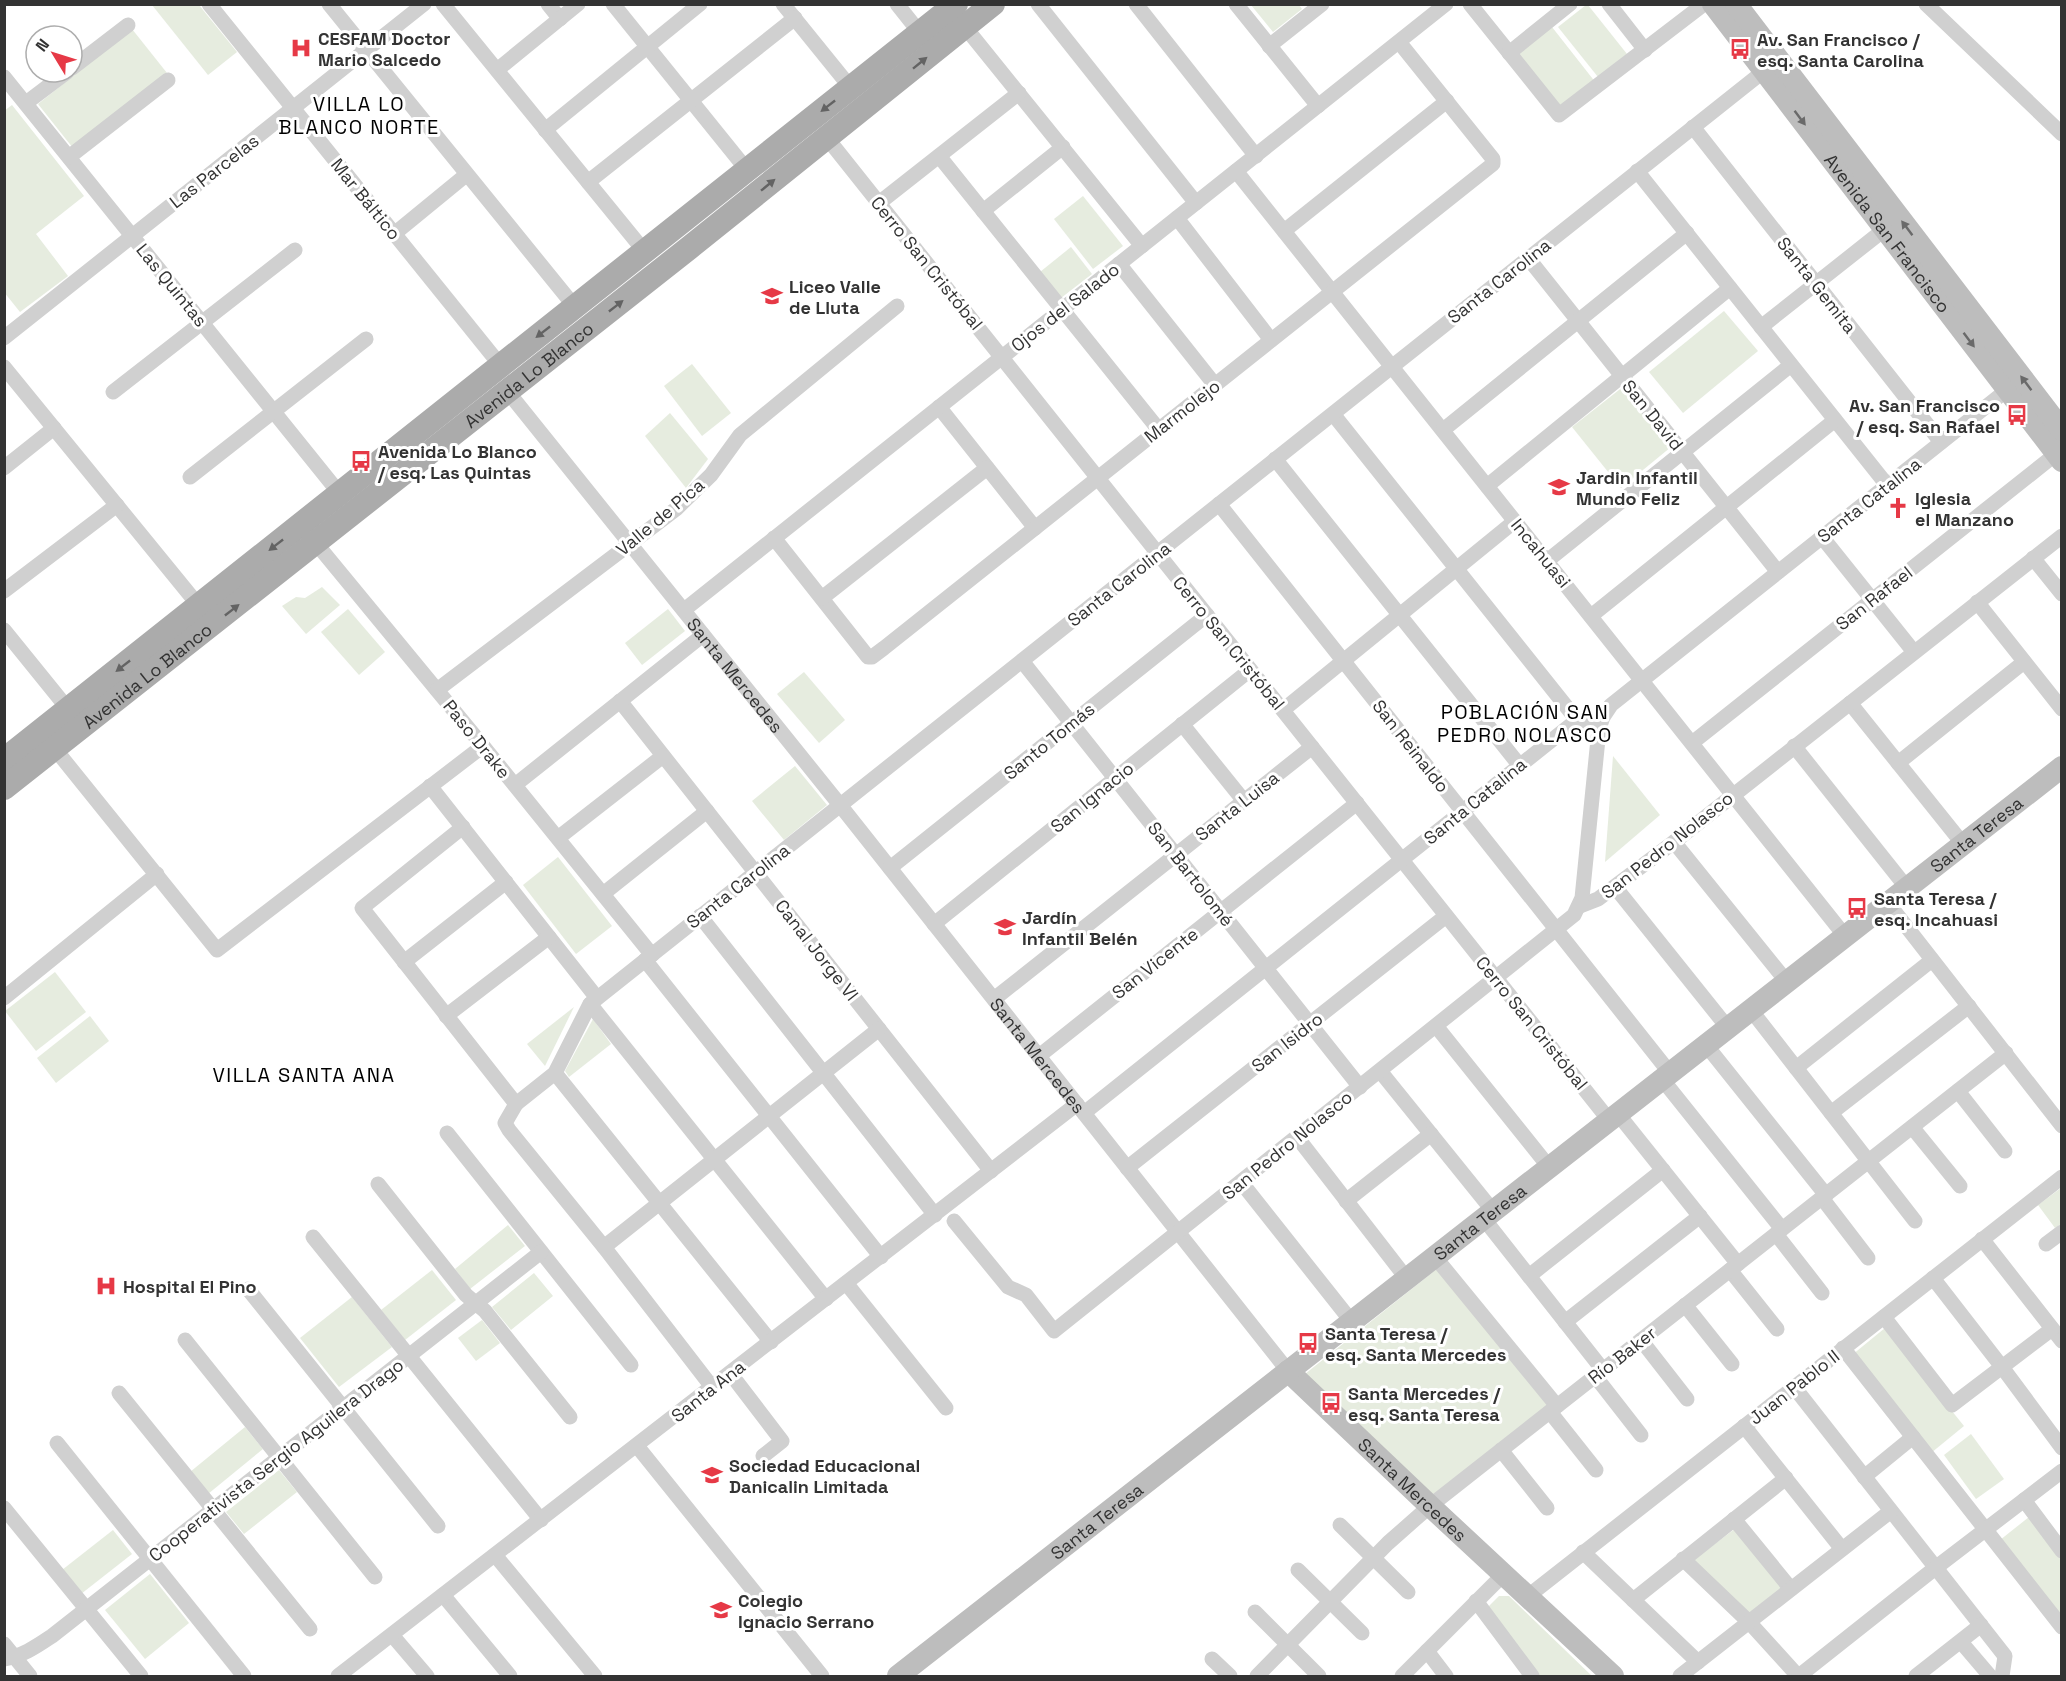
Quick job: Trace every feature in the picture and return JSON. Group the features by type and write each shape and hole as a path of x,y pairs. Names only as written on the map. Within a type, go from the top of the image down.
{"main road":[{"name":"Avenida Lo Blanco","path":"4,760 956,4"},
{"name":"Avenida Lo Blanco","path":"4,788 508,392 993,4"},
{"path":"673,229 689,248"}],"street":[{"name":"Mar Báltico","path":"209,4 501,366"},
{"path":"329,4 574,307"},
{"name":"Las Parcelas","path":"4,338 424,4"},
{"path":"443,4 645,252"},
{"path":"548,4 560,19"},
{"path":"497,70 578,4"},
{"path":"613,4 747,170"},
{"path":"545,130 700,4"},
{"path":"783,4 851,88"},
{"path":"897,4 920,33"},
{"path":"1038,4 1196,203"},
{"path":"1136,4 1256,156"},
{"path":"1236,4 1318,106"},
{"path":"1269,46 1322,4"},
{"name":"Ojos del Salado","path":"684,610 1399,42 1427,10 1446,4"},
{"path":"1470,4 1559,115 1704,4"},
{"path":"1509,53 1570,4"},
{"path":"1609,4 1645,50"},
{"name":"Avenida San Francisco","path":"1713,4 1777,78 2061,430"},
{"name":"Avenida San Francisco","path":"1736,4 1777,78 1885,229 2059,457"},
{"path":"1926,4 2061,134"},
{"path":"588,182 795,18"},
{"path":"84,59 128,25"},
{"path":"965,27 1142,246"},
{"path":"1284,231 1447,101 1399,42"},
{"name":"Las Quintas","path":"4,76 340,494"},
{"name":"Santa Carolina","path":"604,1247 505,1123 516,1104 555,1073 594,1001 1693,127 1777,78"},
{"path":"69,157 168,80"},
{"path":"26,103 51,84"},
{"path":"879,203 1019,93"},
{"name":"Marmolejo","path":"822,598 870,658 1159,430 1494,162 1447,101"},
{"name":"Santa Gemita","path":"1693,127 1941,442"},
{"name":"Cerro San Cristóbal","path":"827,138 1496,978 1614,1117 1663,1170 1700,1216 1777,1329"},
{"path":"983,211 1063,147"},
{"path":"939,156 1159,430"},
{"name":"Incahuasi","path":"1236,171 1845,936"},
{"path":"1637,171 1887,485"},
{"path":"394,234 466,175"},
{"path":"1177,219 1272,340"},
{"path":"1761,327 1885,229"},
{"path":"1443,430 1687,233"},
{"path":"113,392 295,250"},
{"name":"San David","path":"1528,258 1778,572"},
{"path":"1119,264 1215,385"},
{"path":"1487,486 1730,288"},
{"name":"Valle de Pica","path":"436,690 676,509 705,482 740,435 897,306"},
{"path":"190,477 366,339"},
{"path":"1547,561 1791,365"},
{"path":"4,367 199,606"},
{"name":"Santa Catalina","path":"1600,723 1611,705 1641,680 2007,390"},
{"name":"Santa Mercedes","path":"508,392 840,805 1288,1371 1613,1677"},
{"path":"939,407 1035,528"},
{"path":"1333,414 1577,720 1600,723 1580,906"},
{"path":"1591,616 1835,420"},
{"path":"4,468 54,428"},
{"name":"San Rafael","path":"1692,743 1872,600 2059,457"},
{"path":"1275,459 1520,766"},
{"path":"774,538 822,598 987,468"},
{"name":"San Reinaldo","path":"1219,504 1556,929 1666,1076 1822,1293"},
{"path":"4,591 117,505"},
{"path":"1283,710 1515,521"},
{"name":"Paso Drake","path":"302,524 603,894 648,957 880,1257"},
{"name":"San Pedro Nolasco","path":"954,1221 1008,1287 1026,1295 1054,1330 1496,978 1574,915 1580,906 1592,902 1615,887 1674,842 2061,536"},
{"path":"1822,537 1914,652"},
{"path":"2033,558 2061,594"},
{"path":"1977,602 2061,709"},
{"name":"Santo Tomás","path":"890,868 1207,615"},
{"path":"4,630 68,709"},
{"path":"514,785 704,635"},
{"name":"San Bartolomé","path":"1022,661 1360,1087"},
{"path":"1898,762 2024,662"},
{"name":"San Ignacio","path":"934,924 1250,670"},
{"name":"Canal Jorge VI","path":"620,701 991,1171"},
{"path":"1850,703 1963,844"},
{"name":"Santa Catalina","path":"1080,1109 1265,968 1577,720"},
{"path":"1182,724 1244,801"},
{"path":"55,749 217,950 483,746"},
{"path":"1794,746 1907,888"},
{"name":"Santa Luisa","path":"994,999 1312,747"},
{"path":"558,838 663,756"},
{"name":"Santa Teresa","path":"898,1677 2061,767"},
{"path":"430,786 549,936 594,1001 714,1160 826,1299"},
{"name":"San Vicente","path":"1039,1056 1357,803"},
{"path":"603,894 707,811"},
{"path":"463,827 362,908 516,1104"},
{"path":"1674,842 1787,982"},
{"path":"4,998 156,874"},
{"path":"404,962 506,882"},
{"path":"1615,887 1728,1028"},
{"path":"1888,903 2061,1126"},
{"path":"700,916 934,1215"},
{"name":"San Isidro","path":"1127,1168 1446,916"},
{"path":"446,1016 549,936"},
{"path":"1796,1068 1932,960"},
{"path":"1831,1113 1969,1006"},
{"path":"1751,1010 1915,1221"},
{"path":"1436,1026 1549,1167"},
{"path":"712,1387 604,1247 879,1029"},
{"path":"1706,1045 1824,1196 1868,1258"},
{"name":"Río Baker","path":"1257,1677 1373,1558 1430,1506 2006,1053"},
{"path":"1380,1071 1431,1134 1489,1215 1528,1276 1565,1322 1641,1435"},
{"path":"555,1073 771,1342"},
{"path":"1958,1091 2005,1151"},
{"name":"Santa Ana","path":"338,1677 991,1171 1080,1109"},
{"path":"1912,1127 1960,1186"},
{"path":"447,1132 631,1365"},
{"path":"1346,1201 1431,1134"},
{"path":"1297,1137 1407,1279"},
{"path":"1528,1276 1663,1170"},
{"name":"Juan Pablo II","path":"1527,1597 2061,1177"},
{"path":"1241,1182 1352,1322"},
{"path":"378,1184 466,1295 485,1311 570,1417"},
{"path":"1565,1322 1700,1216"},
{"path":"2046,1244 2061,1232"},
{"path":"313,1237 541,1520"},
{"path":"1884,1317 1952,1405 2002,1368 2057,1335 1982,1239"},
{"name":"Cooperativista Sergio Aguilera Drago","path":"10,1658 34,1648 86,1609 541,1252"},
{"path":"1435,1257 1554,1409 1596,1470"},
{"path":"1933,1278 2061,1448"},
{"path":"846,1283 946,1408"},
{"path":"248,1289 438,1526"},
{"path":"1685,1305 1732,1364"},
{"path":"185,1340 375,1577"},
{"path":"1641,1340 1687,1399"},
{"path":"1843,1348 2061,1627"},
{"path":"730,1373 782,1441 763,1456"},
{"path":"1794,1387 1934,1569 2005,1656 2002,1677"},
{"path":"119,1393 310,1629"},
{"path":"1744,1426 1842,1549"},
{"path":"1864,1476 1913,1437"},
{"path":"57,1443 244,1677"},
{"path":"637,1446 822,1677"},
{"path":"1501,1450 1547,1508"},
{"path":"1683,1559 1749,1622 1799,1677 1934,1569 2061,1472"},
{"path":"1633,1600 1786,1478"},
{"path":"2024,1500 2061,1551"},
{"path":"4,1508 141,1677"},
{"path":"1680,1677 1891,1511"},
{"path":"1734,1519 1791,1589"},
{"path":"1340,1524 1408,1592"},
{"path":"1583,1552 1698,1662"},
{"path":"495,1555 595,1677"},
{"path":"1298,1570 1362,1633"},
{"path":"1402,1677 1503,1575"},
{"path":"443,1595 510,1677"},
{"path":"1476,1601 1532,1677"},
{"path":"1254,1612 1319,1677"},
{"path":"1916,1677 1982,1625"},
{"path":"392,1635 427,1677"},
{"path":"1961,1642 1990,1677"},
{"path":"4,1644 10,1658 30,1677"},
{"path":"1427,1651 1446,1677"},
{"path":"1212,1659 1230,1677"}],"shaded area":[{"path":"152,5 199,5 237,52 208,75"},
{"path":"1251,5 1299,5 1302,9 1273,32"},
{"path":"1586,5 1627,54 1598,77 1558,27"},
{"path":"1552,27 1596,83 1560,111 1516,55"},
{"path":"132,29 167,73 73,148 38,104 63,84 84,84 84,67"},
{"path":"12,105 84,196 36,234 68,276 20,312 4,292 4,111"},
{"path":"1083,196 1123,246 1093,269 1054,219"},
{"path":"1071,247 1092,274 1061,298 1040,272"},
{"path":"1724,311 1758,351 1683,413 1649,372"},
{"path":"692,364 731,413 702,436 664,386"},
{"path":"1624,386 1671,447 1621,488 1572,427"},
{"path":"670,413 708,459 686,488 645,436"},
{"path":"322,587 340,605 306,634 282,606 296,597 305,598"},
{"path":"348,609 385,652 359,675 321,632"},
{"path":"668,609 685,631 642,665 625,643"},
{"path":"804,672 845,720 819,743 777,694"},
{"path":"1613,756 1660,815 1605,862"},
{"path":"795,766 827,805 784,840 752,801"},
{"path":"558,857 612,926 576,954 523,885"},
{"path":"55,972 86,1012 36,1051 5,1011"},
{"path":"574,1007 545,1066 527,1044"},
{"path":"90,1016 109,1041 56,1083 37,1058"},
{"path":"593,1019 611,1044 569,1077 565,1071"},
{"path":"2061,1188 2061,1224 2055,1228 2038,1205"},
{"path":"508,1225 525,1246 470,1289 455,1269"},
{"path":"1438,1268 1551,1409 1428,1501 1305,1374"},
{"path":"432,1270 456,1300 405,1340 381,1310"},
{"path":"534,1273 553,1296 511,1330 492,1307"},
{"path":"352,1297 392,1347 339,1387 300,1338"},
{"path":"482,1320 500,1343 476,1361 458,1338"},
{"path":"1885,1328 1964,1426 1931,1453 1852,1355"},
{"path":"245,1427 263,1449 208,1494 190,1472"},
{"path":"1971,1434 2004,1479 1976,1499 1944,1455"},
{"path":"279,1470 297,1492 244,1534 226,1512"},
{"path":"2029,1517 2061,1559 2061,1619 2000,1540"},
{"path":"1736,1528 1784,1588 1749,1613 1692,1561"},
{"path":"113,1530 132,1554 81,1594 62,1570"},
{"path":"150,1574 189,1623 145,1659 105,1610"},
{"path":"1499,1596 1509,1596 1592,1676 1538,1676 1486,1609"}],"place":[{"name":"CESFAM Doctor Mario Salcedo","path":"301,48"},
{"name":"Av. San Francisco / esq. Santa Carolina","path":"1740,49"},
{"name":"Liceo Valle de Lluta","path":"772,296"},
{"name":"Av. San Francisco / esq. San Rafael","path":"2017,415"},
{"name":"Avenida Lo Blanco / esq. Las Quintas","path":"361,461"},
{"name":"Jardin Infantil Mundo Feliz","path":"1559,487"},
{"name":"Iglesia el Manzano","path":"1898,508"},
{"name":"Santa Teresa / esq. Incahuasi","path":"1857,908"},
{"name":"Jardín Infantil Belén","path":"1005,927"},
{"name":"Hospital El Pino","path":"106,1286"},
{"name":"Santa Teresa / esq. Santa Mercedes","path":"1308,1343"},
{"name":"Santa Mercedes / esq. Santa Teresa","path":"1331,1403"},
{"name":"Sociedad Educacional Danicalin Limitada","path":"712,1475"},
{"name":"Colegio Ignacio Serrano","path":"721,1610"}],"district":[{"name":"VILLA LO BLANCO NORTE","path":"359,116"},
{"name":"POBLACIÓN SAN PEDRO NOLASCO","path":"1525,724"},
{"name":"VILLA SANTA ANA","path":"304,1075"}]}
